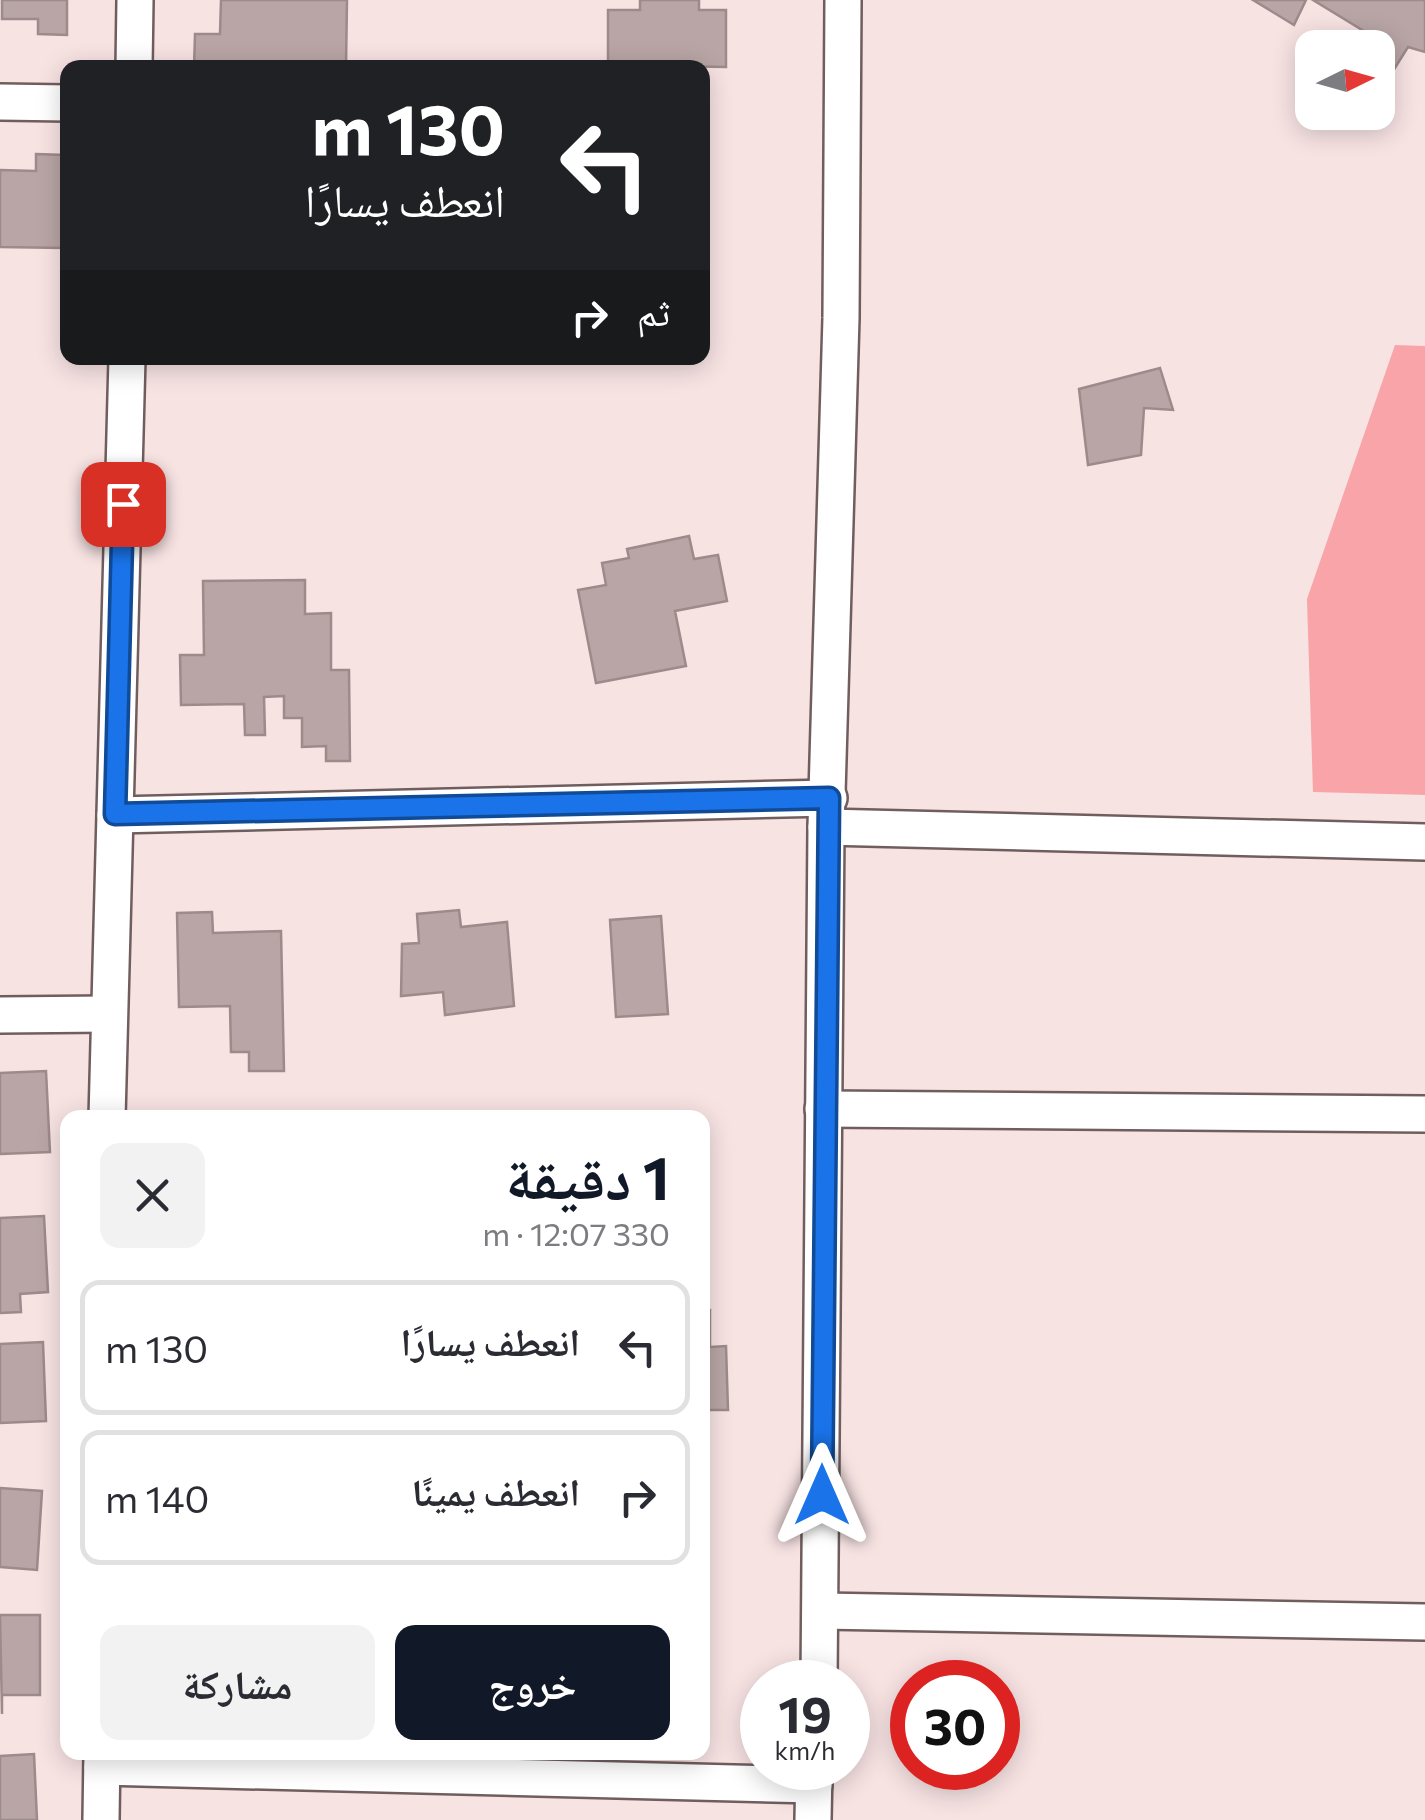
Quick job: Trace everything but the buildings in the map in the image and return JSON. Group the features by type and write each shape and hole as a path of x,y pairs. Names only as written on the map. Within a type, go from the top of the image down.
{"street":[{"path":"134,60 135,0"},
{"path":"820,1660 827,812 841,318 843,0"},
{"path":"0,102 60,103"},
{"path":"107,1110 127,365"},
{"path":"115,814 827,812 1425,842"},
{"path":"0,1014 108,1014"},
{"path":"823,1108 1425,1114"},
{"path":"822,1611 1425,1622"},
{"path":"101,1820 102,1760 814,1791"}],"shaded area":[{"path":"1395,345 1425,346 1425,795 1313,792 1307,599"}],"route":[{"path":"123,504 115,814 829,798 822,1495"}]}
